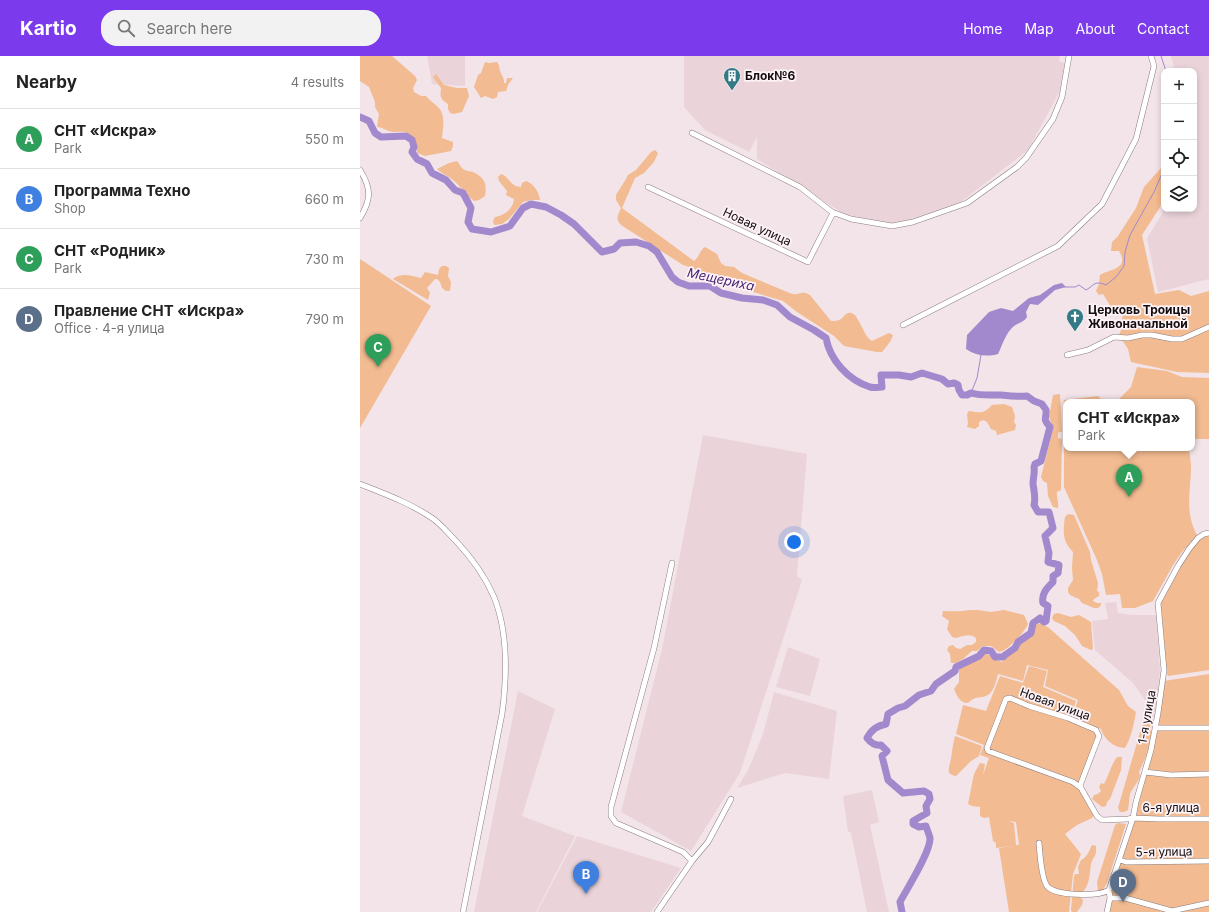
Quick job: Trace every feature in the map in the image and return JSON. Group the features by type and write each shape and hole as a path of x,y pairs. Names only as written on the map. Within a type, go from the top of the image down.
{"street":[{"path":"692,133 800,187 833,213 851,219 892,226 913,222 967,203 1017,167 1026,158 1053,119 1062,97 1069,56"},
{"path":"903,325 1058,246 1102,204 1136,138 1154,66 1151,56"},
{"path":"360,170 366,180 369,193 366,209 360,218"},
{"name":"Новая улица","path":"648,187 808,262 833,213"},
{"path":"1067,355 1088,350 1114,338 1152,335 1172,339 1182,339 1209,327"},
{"path":"360,484 391,496 432,518 465,551 483,575 494,597 500,622 506,668 505,692 463,912"},
{"name":"1-я улица","path":"1107,912 1110,898 1109,890 1133,818 1155,728 1164,670 1158,603 1189,549 1198,538 1207,534"},
{"path":"672,563 654,648 611,807 611,816 616,824 683,852 692,861"},
{"name":"Новая улица","path":"1010,698 1029,706 1068,718 1096,730 1098,736 1081,784 1081,788 1067,780 988,751 987,748 1006,699 1010,698"},
{"path":"1155,728 1209,728"},
{"path":"1145,772 1171,775 1209,774"},
{"path":"1081,788 1097,816 1102,820 1128,820 1133,818"},
{"path":"657,912 692,861 708,842 732,799"},
{"name":"6-я улица","path":"1133,818 1209,819"},
{"path":"1039,843 1046,886 1050,889 1076,895 1100,894 1109,890"},
{"name":"5-я улица","path":"1120,860 1126,862 1209,861"},
{"path":"1110,898 1125,898 1172,911 1209,903"}],"shaded area":[{"path":"360,56 392,56 415,76 417,80 413,88 414,92 421,96 426,96 441,110 443,121 442,138 453,142 451,151 425,156 417,153 413,137 408,133 391,132 377,127 379,114 375,107 375,102 369,87 360,81"},
{"path":"427,56 465,56 465,86 432,84"},
{"path":"684,56 1060,56 1059,61 1065,63 1060,91 1028,150 957,205 903,223 891,224 844,214 757,159 757,137 749,152 705,130 684,107"},
{"path":"1171,56 1209,56 1209,279 1158,292 1147,238 1163,212 1197,212 1197,68 1174,68"},
{"path":"485,62 497,62 504,83 506,83 507,78 513,78 506,91 498,92 497,97 493,99 485,96 481,98 474,87"},
{"path":"436,74 444,85 457,88 467,88 469,96 462,112 454,114 450,113 448,104 441,98 441,88 433,77"},
{"path":"655,150 658,153 654,162 644,173 635,178 622,208 694,261 705,247 717,254 721,263 725,266 734,267 742,273 792,294 803,293 810,295 831,321 840,320 848,313 854,314 866,335 872,341 889,333 893,335 890,342 882,352 844,346 834,336 783,301 750,291 735,279 709,276 683,265 621,225 619,223 618,215 621,208 616,200 616,195 628,175 636,170 651,152"},
{"path":"457,161 463,169 473,172 483,179 486,188 485,196 474,201 468,196 467,192 452,179 437,169"},
{"path":"1161,168 1161,206 1142,235 1155,294 1179,290 1191,296 1209,291 1209,373 1177,372 1131,362 1128,349 1119,335 1122,328 1121,323 1123,315 1118,307 1115,305 1111,307 1103,294 1099,295 1096,291 1099,284 1100,275 1117,268 1122,262 1122,257 1119,251 1111,251 1112,242 1118,236 1136,208 1144,187"},
{"path":"501,174 517,187 521,187 522,183 526,181 529,182 536,189 540,200 523,202 509,219 502,224 494,225 493,221 495,217 508,211 512,206 514,199 506,195 507,191 499,181 498,177"},
{"path":"360,259 431,306 360,428"},
{"path":"442,266 449,268 448,276 451,282 450,291 446,291 442,288 440,282 435,279 427,288 430,293 428,300 393,279 403,275 421,278 425,272 438,275 439,269"},
{"path":"1062,283 1066,287 1055,290 1038,305 1030,304 1026,312 1027,317 1011,329 1006,336 998,354 982,355 966,349 967,335 989,312 1001,308 1013,311 1029,298 1040,295 1054,285"},
{"path":"1137,367 1167,371 1182,377 1209,378 1209,439 1195,439 1195,399 1119,399 1131,387"},
{"path":"1060,394 1062,432 1059,432 1058,438 1062,439 1061,490 1057,492 1058,508 1053,507 1048,496 1047,483 1043,481 1041,477 1053,429 1049,417 1053,395"},
{"path":"1098,396 1101,399 1072,399"},
{"path":"1004,404 1012,407 1015,416 1015,430 997,435 996,431 991,429 987,422 983,420 979,422 979,426 975,429 967,427 967,414 969,411 982,412 992,405"},
{"path":"703,435 807,454 797,576 802,580 740,773 691,851 621,812 662,649"},
{"path":"1064,451 1189,451 1191,470 1189,503 1193,527 1197,535 1173,565 1153,601 1135,608 1122,608 1120,594 1106,595 1102,574 1097,560 1064,487"},
{"path":"1068,514 1074,515 1090,552 1098,583 1097,591 1099,592 1099,596 1093,601 1101,603 1098,608 1082,603 1079,599 1070,595 1068,592 1068,588 1073,580 1073,552 1069,548 1064,536 1065,517"},
{"path":"1206,535 1209,535 1209,670 1168,676 1166,670 1161,605 1163,597 1186,556"},
{"path":"1116,602 1118,613 1132,615 1156,615 1160,670 1156,708 1153,717 1148,716 1148,704 1133,683 1095,650 1092,621 1108,619 1105,603"},
{"path":"969,610 991,612 1004,610 1024,615 1028,624 1015,641 1002,651 999,652 991,646 983,646 977,651 972,651 956,663 951,663 950,654 947,650 949,646 953,645 960,649 967,645 972,645 976,642 976,638 969,635 956,638 952,637 947,629 949,621 942,616 943,611"},
{"path":"1058,613 1071,617 1079,615 1091,622 1093,649 1091,650 1082,646 1075,635 1065,626 1054,621 1052,618 1054,614"},
{"path":"1041,623 1049,628 1119,690 1128,706 1136,712 1131,735 1125,748 1113,745 1104,736 1101,729 1098,728 1100,735 1081,786 1096,812 1092,818 1077,825 1065,834 1081,854 1073,874 1069,912 1009,912 999,848 1012,846 996,848 996,843 993,841 989,817 984,818 980,816 980,807 968,804 974,774 980,763 985,764 983,775 989,758 980,755 984,745 956,734 963,705 986,711 1000,676 1023,683 1029,666 1047,671 1043,687 1076,701 1071,716 1089,723 1073,715 1078,700 1045,686 1048,670 1027,665 1023,681 998,674 993,690 986,696 975,698 968,703 965,703 959,699 956,694 954,689 959,682 959,668 981,657 984,653 1002,662 1007,655 1015,651 1020,643 1032,635 1036,625","holes":["1009,821 1016,822 1019,845 1016,845 1014,823"]},
{"path":"788,647 820,659 810,696 776,687"},
{"path":"1209,674 1209,912 1109,912 1112,903 1111,891 1134,815 1158,726 1164,681"},
{"path":"518,691 555,709 522,816 575,836 536,912 474,912"},
{"path":"774,692 837,711 829,779 785,773 737,788 748,770 763,734"},
{"path":"1151,720 1150,741 1139,772 1140,776 1130,794 1128,810 1120,812 1118,808 1143,722"},
{"path":"955,736 982,746 979,756 971,761 956,776 949,773"},
{"path":"1117,757 1122,757 1121,770 1110,799 1106,806 1102,807 1092,799 1094,795 1101,791 1099,787 1101,783 1104,784"},
{"path":"872,790 879,822 870,825 889,912 867,912 851,833 848,831 843,796"},
{"path":"1118,823 1126,824 1107,883 1103,890 1098,890 1097,882 1115,825"},
{"path":"577,836 681,868 651,912 537,912"},
{"path":"1092,845 1096,846 1096,852 1091,864 1087,885 1079,896 1083,900 1082,905 1077,912 1072,912 1074,876 1075,874 1079,874 1078,867 1081,860 1087,855"}],"waterway":[{"path":"1161,56 1165,68"},
{"name":"Мещериха","path":"360,117 369,121 375,133 381,137 406,136 412,140 414,147 412,152 417,159 427,164 432,173 446,180 455,190 463,193 471,208 468,222 472,229 491,232 510,226 523,208 531,204 546,207 574,224 602,252 614,249 620,243 636,242 649,246 657,252 672,277 678,282 689,286 710,286 721,293 742,298 763,300 777,305 790,317 826,338 831,354 841,368 862,384 872,387 882,387 881,375 911,377 922,373 942,379 948,384 954,383 958,385 962,395 971,393 982,395 1027,396 1042,404 1045,408 1045,420 1050,427 1041,461 1035,464 1034,467 1034,505 1038,512 1049,512 1053,528 1045,536 1049,553 1048,562 1059,565 1058,573 1053,576 1053,582 1043,597 1043,603 1048,606 1046,621 1044,622 1040,618 1033,623 1031,633 1018,642 1015,648 1003,657 995,657 991,651 984,650 979,656 956,667 955,671 936,684 931,691 919,695 905,706 888,714 886,724 875,728 867,738 873,744 881,745 887,751 882,756 888,780 903,793 924,791 929,794 930,799 926,806 927,813 913,821 913,824 919,827 926,826 930,838 929,844 923,861 900,902 902,912"},
{"path":"1065,287 1075,287 1079,285 1086,290 1097,283 1106,285 1116,277 1124,266 1125,252 1130,235 1154,192 1161,176"},
{"path":"971,393 977,378 981,355"}],"place":[{"name":"Блок№6","path":"732,91"},
{"name":"Церковь Троицы Живоначальной","path":"1075,332"},
{"name":"СНТ «Родник»","path":"378,367"},
{"name":"СНТ «Искра»","path":"1129,497"},
{"name":"Программа Техно","path":"586,894"},
{"name":"Правление СНТ «Искра»","path":"1123,902"}]}
